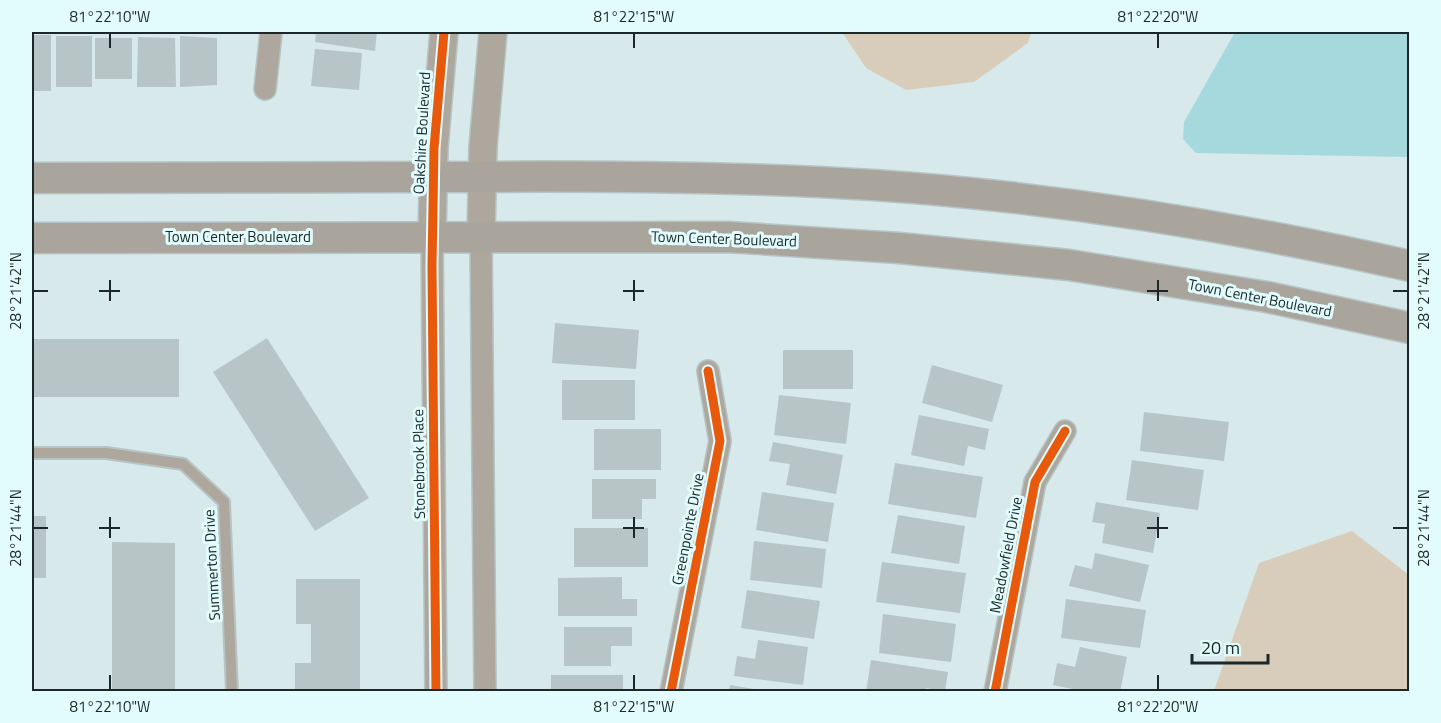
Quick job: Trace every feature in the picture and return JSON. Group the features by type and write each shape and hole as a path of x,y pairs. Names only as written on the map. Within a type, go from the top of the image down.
{"main road":[{"path":"32,178 736,178 875,185 1009,197 1163,218 1302,242 1410,266"},
{"name":"Town Center Boulevard","path":"32,238 728,237 899,248 1069,265 1267,297 1409,327"}],"street":[{"path":"265,89 271,32"},
{"name":"Oakshire Boulevard","path":"432,237 444,32"},
{"path":"485,692 481,237 482,177 493,32"},
{"name":"Stonebrook Place","path":"432,237 436,692"},
{"name":"Greenpointe Drive","path":"671,692 720,441 708,372"},
{"name":"Meadowfield Drive","path":"995,692 1035,482 1065,431"}],"lane":[{"name":"Summerton Drive","path":"32,453 106,453 183,464 224,502 232,692"}],"shaded area":[{"path":"842,32 1031,32 1028,43 974,82 906,90 866,68"},
{"path":"1352,531 1409,575 1409,691 1214,691 1259,563"}],"water":[{"path":"1235,32 1409,32 1409,157 1196,153 1183,139 1184,122"}],"building":[{"path":"316,32 377,32 375,51 315,42"},
{"path":"32,35 51,35 51,91 32,91"},
{"path":"56,36 92,36 92,87 56,87"},
{"path":"180,36 217,38 217,85 180,87"},
{"path":"138,37 175,38 176,87 137,87"},
{"path":"95,38 132,38 132,79 95,79"},
{"path":"315,49 362,53 359,90 311,86"},
{"path":"555,323 639,330 636,369 552,363"},
{"path":"267,338 369,498 315,531 213,372"},
{"path":"32,339 179,339 179,397 32,397"},
{"path":"783,350 853,350 853,389 783,389"},
{"path":"932,365 1003,385 992,422 922,403"},
{"path":"562,380 635,380 635,420 562,420"},
{"path":"779,395 851,403 846,444 774,435"},
{"path":"1144,412 1229,422 1224,461 1140,451"},
{"path":"919,415 989,429 985,450 968,446 964,466 911,455"},
{"path":"594,429 661,429 661,470 594,470"},
{"path":"773,442 843,455 836,494 786,485 790,464 769,461"},
{"path":"1132,460 1204,470 1198,510 1126,500"},
{"path":"895,463 983,477 976,518 888,504"},
{"path":"592,479 656,479 656,499 642,499 642,519 592,519"},
{"path":"762,492 834,503 828,542 756,530"},
{"path":"1096,502 1160,513 1153,553 1102,543 1105,524 1092,522"},
{"path":"898,515 965,526 959,564 891,553"},
{"path":"32,516 46,516 46,578 32,578"},
{"path":"574,528 648,528 648,567 574,567"},
{"path":"754,541 826,549 822,588 750,580"},
{"path":"112,542 175,543 175,692 112,692"},
{"path":"1095,553 1149,565 1140,602 1069,586 1075,565 1092,569"},
{"path":"882,562 966,573 960,613 876,602"},
{"path":"622,577 622,599 637,599 637,616 558,616 558,578"},
{"path":"296,579 360,579 360,692 295,692 295,663 311,663 311,624 296,624"},
{"path":"747,590 820,601 814,639 741,628"},
{"path":"1066,599 1146,610 1140,648 1061,638"},
{"path":"883,614 956,624 951,662 879,653"},
{"path":"564,627 632,627 632,646 611,646 611,666 564,666"},
{"path":"758,640 808,647 803,685 734,676 737,656 755,659"},
{"path":"1080,647 1127,657 1120,692 1088,692 1053,685 1057,663 1075,667"},
{"path":"871,660 948,672 945,691 926,688 926,692 866,692"},
{"path":"551,675 623,675 623,692 551,692"},
{"path":"730,685 760,690 760,692 729,692"}],"cycle path":[{"path":"436,692 432,266 434,148 444,32"},
{"path":"671,692 720,441 708,371"},
{"path":"995,692 1035,482 1065,431"}]}
